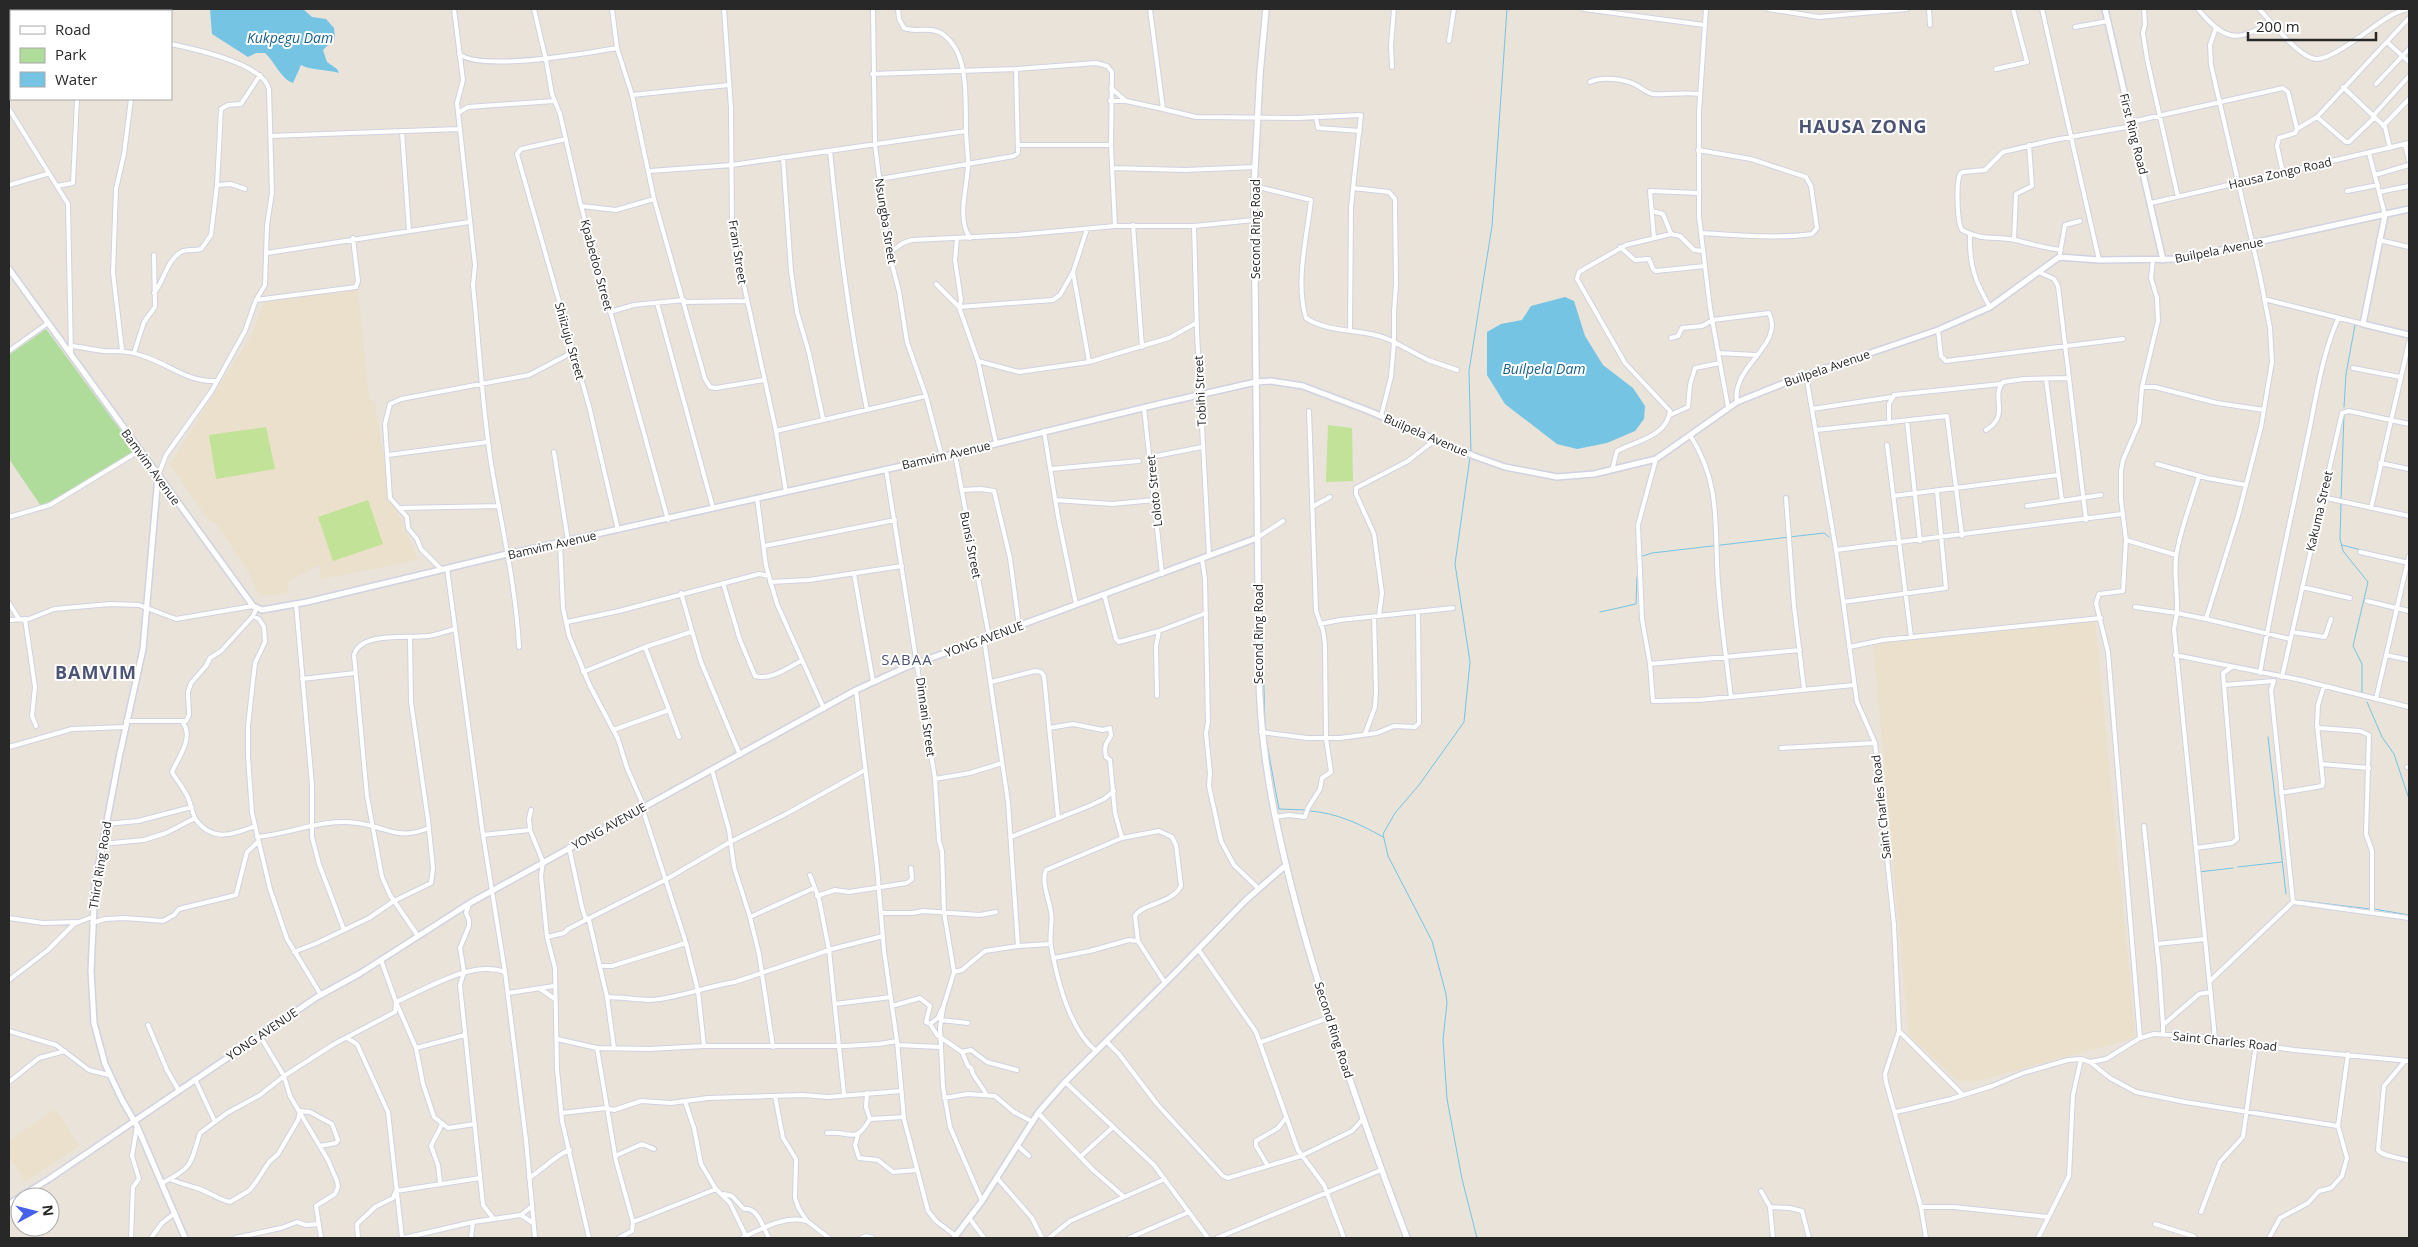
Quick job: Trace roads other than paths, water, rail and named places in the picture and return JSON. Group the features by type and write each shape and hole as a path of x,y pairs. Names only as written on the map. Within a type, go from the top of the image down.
{"main road":[{"name":"Second Ring Road","path":"1266,9 1257,117 1254,186 1257,538 1261,732 1275,817 1286,865 1328,1018 1407,1238"}],"street":[{"path":"454,9 463,80 457,100 459,129 475,264 473,284 488,442 518,617 518,647"},
{"name":"Kpabedoo Street","path":"534,9 554,101 560,114 581,206 668,520"},
{"path":"612,9 618,48 632,94 650,171 654,199 707,385 716,388 764,380"},
{"name":"Frani Street","path":"724,9 732,165 732,231 776,431 786,492"},
{"name":"Nsungba Street","path":"872,9 875,145 889,253 899,291 907,342 926,396 942,457"},
{"path":"898,9 898,19 904,28 934,30 946,36 956,48 964,71 968,164 964,200 965,228 970,238"},
{"path":"1150,9 1162,109"},
{"path":"1392,67 1391,45 1394,9"},
{"path":"1448,41 1454,9"},
{"path":"1584,9 1704,25"},
{"path":"1706,9 1700,94 1698,193 1705,266 1728,407"},
{"path":"1768,9 1819,17 1907,9"},
{"path":"1929,9 1930,25"},
{"path":"1996,69 2027,62 2013,9"},
{"path":"2042,9 2098,260"},
{"name":"First Ring Road","path":"2105,9 2163,260"},
{"path":"2144,9 2145,24 2143,33 2147,59 2178,197"},
{"path":"2198,9 2216,28 2227,36 2236,37 2255,32 2270,21"},
{"path":"2259,9 2295,46 2314,59 2320,59 2390,16 2408,9"},
{"path":"2283,173 2277,141 2282,136 2295,133 2297,129 2317,117 2409,18"},
{"path":"2075,27 2108,21"},
{"path":"2206,618 2233,534 2246,485 2264,410 2272,352 2264,298 2210,54 2210,45 2216,28"},
{"path":"2387,42 2409,62"},
{"path":"158,476 166,455 211,392 215,381 245,332 256,300 266,285 267,225 272,193 269,90 266,81 260,75 218,55 172,44"},
{"path":"460,54 471,60 481,61 546,60 618,48"},
{"path":"2376,84 2409,50"},
{"path":"872,74 1102,64 1112,72 1110,100 1115,226"},
{"path":"880,179 1014,156 1018,153 1016,69"},
{"path":"154,293 161,285 171,262 180,252 201,249 211,235 217,185 220,109 241,104 260,75"},
{"path":"2317,117 2346,142 2349,142 2409,76"},
{"path":"1590,82 1598,79 1622,81 1635,84 1650,93 1686,92 1700,94"},
{"path":"632,94 729,85"},
{"path":"2343,87 2383,126 2388,134 2390,148"},
{"path":"1111,88 1126,101"},
{"path":"2061,250 2041,248 2014,240 1982,238 1970,235 1962,230 1959,224 1958,184 1960,174 1963,172 1985,170 2003,152 2029,145 2132,124 2220,100 2286,88 2297,129"},
{"path":"2383,126 2409,99"},
{"path":"57,186 74,183 77,100"},
{"path":"122,350 113,273 116,189 124,154 131,100"},
{"path":"1110,100 1126,101 1196,117 1361,115 1351,208 1350,331"},
{"path":"458,113 468,107 554,101"},
{"path":"9,109 36,150 47,174 68,204 71,355"},
{"path":"1316,117 1318,128 1360,131"},
{"path":"270,136 459,129"},
{"path":"402,131 410,230"},
{"path":"650,171 732,165 966,131"},
{"name":"Shiizuju Street","path":"566,139 521,149 517,153 589,406 618,530"},
{"path":"1019,144 1111,145"},
{"path":"2407,144 2409,161"},
{"name":"Hausa Zongo Road","path":"2151,202 2407,144"},
{"path":"2014,240 2016,194 2032,186 2029,145"},
{"path":"1698,150 1744,157 1806,177 1811,186 1817,228 1812,234 1784,236 1752,237 1701,233"},
{"path":"830,151 844,280 852,335 867,410"},
{"path":"2363,324 2385,215 2369,153"},
{"path":"783,157 791,271 797,312 809,352 823,419"},
{"path":"2375,174 2409,165"},
{"path":"1112,168 1185,170 1255,167"},
{"path":"9,186 47,174"},
{"path":"217,185 231,184 245,189"},
{"path":"2347,192 2378,185"},
{"path":"1254,186 1311,200 1304,254 1302,298 1306,318 1322,328 1376,335 1428,360 1457,370"},
{"path":"2379,192 2409,186"},
{"path":"1353,188 1390,192 1395,199 1396,284 1394,342 1391,377 1381,416"},
{"path":"1654,238 1650,191 1698,193"},
{"path":"581,206 616,210 654,199"},
{"name":"Builpela Avenue","path":"1256,382 1271,380 1295,383 1506,467 1557,477 1612,471 1656,459 1736,402 1806,375 1938,330 1990,307 2059,257 2098,260 2180,259 2409,209"},
{"path":"1652,211 1663,214 1671,234"},
{"path":"889,253 907,241 970,238 1115,226 1194,226 1254,220"},
{"path":"2059,257 2065,225 2080,220"},
{"path":"267,253 353,238 469,222"},
{"path":"1134,225 1142,347"},
{"name":"Tobihi Street","path":"1194,226 1196,323 1209,556"},
{"path":"959,307 1053,300 1060,295 1073,272 1086,229"},
{"path":"1670,415 1668,407 1626,363 1578,279 1578,272 1620,247 1671,234 1680,236 1694,250 1703,250"},
{"path":"1970,235 1974,276 1990,307"},
{"path":"256,300 356,287 358,280 353,238"},
{"path":"957,238 954,260 961,300 959,307"},
{"path":"2379,240 2409,246"},
{"path":"1620,247 1635,260 1648,259 1653,270 1656,271 1705,266"},
{"path":"134,353 144,322 155,308 154,255"},
{"path":"2140,1038 2108,652 2096,603 2099,594 2123,591 2126,540 2122,514 2123,460 2136,433 2142,387 2158,321 2157,298 2151,278 2153,260"},
{"name":"Bamvim Avenue","path":"9,269 254,608 270,609 296,604 508,554 668,520 712,508 955,454 1044,431 1256,382"},
{"path":"1073,272 1089,362"},
{"path":"2039,272 2054,279 2058,286 2086,520"},
{"path":"936,284 959,307 978,361 996,443"},
{"path":"2264,298 2302,307 2338,319 2409,335"},
{"path":"610,312 625,307 657,303 746,301"},
{"path":"657,303 712,508"},
{"path":"1671,338 1678,336 1682,328 1702,326 1713,320 1769,313 1770,338 1738,380 1735,393 1736,402"},
{"path":"2260,673 2319,382 2329,341 2338,319"},
{"path":"9,351 48,323"},
{"path":"978,361 1020,372 1089,362 1169,338 1196,323"},
{"path":"1938,330 1941,356 1946,362 2123,339"},
{"path":"2371,508 2409,342"},
{"path":"71,346 103,351 122,350 166,365 186,377 198,381 215,381"},
{"path":"534,1238 506,972 483,835 445,569 421,549 417,539 408,528 407,517 401,508 390,498 385,424 387,411 392,402 483,385 529,374 573,352"},
{"path":"1718,353 1756,355"},
{"path":"1612,471 1617,450 1647,439 1660,429 1670,415 1688,407 1690,385 1695,368 1720,364"},
{"path":"2353,368 2400,377"},
{"name":"Saint Charles Road","path":"1806,375 1836,550 1857,702 1875,743 1894,925 1898,1031 1885,1074 1921,1207 1926,1238"},
{"path":"2046,378 2062,501"},
{"path":"1812,410 1892,397 1900,394 2001,384 2008,380 2069,378"},
{"path":"1986,430 1992,426 1999,415 2001,384"},
{"path":"2142,387 2155,387 2217,403 2264,410"},
{"path":"776,431 926,396"},
{"path":"1889,423 1889,404 1892,397"},
{"name":"Loloto Street","path":"1144,408 1151,457 1162,574"},
{"path":"1275,817 1289,815 1303,818 1308,814 1308,808 1320,789 1322,778 1331,772 1326,738 1326,665 1323,630 1316,611 1309,411"},
{"name":"Kakuma Street","path":"2280,676 2292,632 2342,413 2349,412 2409,424"},
{"path":"1816,430 1944,416 1949,419 1962,536"},
{"path":"1906,421 1920,541"},
{"path":"1044,431 1055,500 1076,604"},
{"path":"1690,435 1710,473 1715,503 1715,545 1731,697"},
{"path":"1366,734 1375,708 1377,616 1382,594 1374,534 1356,494 1356,488 1408,461 1436,439"},
{"path":"388,455 488,442"},
{"path":"1887,445 1911,638"},
{"path":"1151,457 1202,447"},
{"path":"9,517 50,505 139,450"},
{"path":"554,452 568,541"},
{"name":"Bunsi Street","path":"955,454 986,638 1010,836 1018,946"},
{"path":"1656,459 1638,525 1642,618 1654,702 1731,697 1854,685"},
{"path":"1051,469 1139,461"},
{"path":"2380,463 2409,469"},
{"path":"2157,464 2199,476 2246,485"},
{"name":"Dinnani Street","path":"886,468 935,779 939,841 942,851 944,912 954,972"},
{"path":"1893,496 1937,492 2058,475"},
{"name":"Third Ring Road","path":"158,476 143,649 125,724 102,844 92,917 90,971 94,1023 98,1045 109,1075 136,1124 185,1238"},
{"path":"2199,476 2176,555 2174,573 2178,594 2174,629 2175,655 2215,1038"},
{"path":"962,490 981,489 994,491 1010,558 1019,626"},
{"path":"1843,602 1946,588 1937,492"},
{"path":"2027,506 2101,495"},
{"path":"1312,507 1330,497"},
{"path":"2322,497 2409,516"},
{"path":"757,498 766,566 770,582 777,604 801,661 824,709"},
{"path":"1786,498 1794,606 1804,689"},
{"path":"1055,500 1112,504 1155,500"},
{"path":"401,508 499,506"},
{"path":"1836,550 1899,544 2122,514"},
{"path":"764,546 895,520"},
{"path":"1257,538 1283,521"},
{"name":"YONG AVENUE","path":"9,1204 136,1124 179,1091 321,995 343,984 470,903 856,690 918,663 1257,538"},
{"path":"2126,540 2176,555"},
{"path":"560,543 566,622 583,672 613,730 629,773 642,800 642,808 686,943 698,990 704,1046"},
{"path":"2360,552 2408,563"},
{"path":"2376,699 2409,556"},
{"path":"1202,558 1206,613 1208,722 1206,733 1210,792 1216,810 1221,841 1228,858 1258,888"},
{"path":"759,574 766,566"},
{"path":"770,582 809,580 902,566"},
{"path":"566,622 619,612 681,593 759,574 769,576"},
{"path":"854,574 873,681"},
{"path":"723,583 740,640 755,676 770,676 801,661"},
{"path":"2302,587 2350,598"},
{"path":"681,593 691,632 710,684 740,755"},
{"path":"1104,594 1118,641 1159,631 1206,613"},
{"path":"2367,601 2409,611"},
{"path":"9,603 19,619"},
{"path":"9,620 25,619 46,611 71,607 127,604 148,607 176,619 254,608 253,616 221,651 210,658 206,666 191,683 188,692 189,716 183,723 125,724 72,729 9,747"},
{"path":"296,604 312,785 313,844 344,930"},
{"path":"2135,607 2206,618 2290,639"},
{"path":"1320,624 1453,608"},
{"path":"1261,732 1292,737 1326,738 1384,731 1394,726 1415,727 1419,723 1418,612"},
{"path":"253,616 262,622 265,642 255,663 247,746 250,802 270,889 294,952 310,974 321,995"},
{"path":"1849,647 1911,638 2101,618"},
{"path":"25,619 35,687 32,716 36,726"},
{"path":"2292,632 2325,637 2331,619"},
{"path":"418,936 383,882 367,796 354,656 361,644 372,639 428,636 455,629"},
{"path":"1157,696 1156,646 1159,631"},
{"path":"583,672 645,647 691,632"},
{"path":"294,952 369,918 394,901 431,883 433,868 429,828 411,702 410,637"},
{"path":"645,647 679,737"},
{"path":"1650,664 1800,650"},
{"path":"2175,655 2280,676 2409,707"},
{"path":"2386,656 2409,660"},
{"path":"2196,848 2232,843 2238,839 2223,674 2232,666"},
{"path":"991,682 1035,671 1041,672 1044,676 1058,817"},
{"path":"302,679 355,673"},
{"path":"2280,676 2274,681 2271,690 2293,902"},
{"path":"2224,685 2274,681"},
{"path":"2281,793 2322,786 2324,782 2317,725 2318,704 2324,686"},
{"path":"856,690 904,1116 928,1211 936,1221 955,1237 982,1202 1038,1113 1065,1082 1258,888 1286,865"},
{"path":"613,730 669,710"},
{"path":"183,723 186,727 187,739 172,772 184,789 192,807 194,818 211,832 219,835 237,833 255,826"},
{"path":"1049,728 1073,724 1102,730 1110,728 1111,736 1105,743 1105,750 1106,757 1110,760 1115,813 1122,838"},
{"path":"2317,725 2321,728 2366,732 2370,738 2366,834 2372,851 2372,912"},
{"path":"1781,748 1875,743"},
{"path":"935,779 970,773 1002,763"},
{"path":"2321,764 2369,768"},
{"path":"712,770 730,842 734,867 750,917 763,972 773,1046"},
{"path":"547,937 564,933 568,929 589,920 865,770"},
{"path":"1010,836 1104,799 1114,791"},
{"path":"106,824 138,821 192,807"},
{"path":"531,810 528,819 530,830 543,862 541,876 547,937 554,968 557,1069 562,1113 589,1238"},
{"path":"102,844 144,840 166,833 194,818"},
{"path":"257,837 312,825 355,822 404,835 414,834 429,828"},
{"path":"2144,826 2157,944 2163,1034"},
{"path":"483,835 530,830"},
{"path":"1096,1051 1087,1044 1075,1023 1050,944 1051,913 1044,879 1046,870 1122,838 1159,831 1168,834 1176,845 1181,874 1179,891 1156,905 1140,910 1135,916 1138,941 1166,982"},
{"path":"92,924 105,919 125,918 162,921 174,915 179,909 236,895 247,852 258,842"},
{"path":"569,847 582,907 585,917 589,920 603,974 614,1048"},
{"path":"817,896 835,890 849,892 879,889 907,883 912,879 911,868"},
{"path":"810,875 817,896 829,950 844,1094"},
{"path":"750,917 814,888"},
{"path":"2293,902 2409,918"},
{"path":"2210,981 2293,902"},
{"path":"470,903 466,913 469,926 460,948 464,972 460,985 483,1205 493,1218"},
{"path":"881,913 944,912 980,915 996,912"},
{"path":"9,918 43,923 78,922 92,917"},
{"path":"9,980 48,950 78,922"},
{"path":"607,997 649,1000 676,997 763,972 829,950 883,936"},
{"path":"2157,944 2204,938"},
{"path":"1054,958 1090,951 1129,940 1138,941"},
{"path":"601,966 612,966 686,943"},
{"path":"982,1202 955,1139 944,1098 940,1047 943,1008 954,972 962,970 985,951 1050,944"},
{"path":"1198,949 1241,1008 1261,1042 1286,1118 1301,1156 1324,1185 1344,1238"},
{"path":"381,960 396,1002 416,1048 423,1084 434,1117 448,1128 475,1124"},
{"path":"603,974 612,966"},
{"path":"396,1002 464,972 493,967 506,972"},
{"path":"508,993 554,986"},
{"path":"539,988 555,999"},
{"path":"2163,1025 2198,994 2211,992"},
{"path":"834,1004 891,997"},
{"path":"892,1006 920,998 930,1006 926,1022 930,1024 940,1037 962,1052 968,1066 987,1095"},
{"path":"162,1182 182,1172 189,1165 196,1150 200,1133 235,1108 260,1095 284,1076 395,1012 396,1002"},
{"path":"930,1024 938,1018 943,1008"},
{"path":"1261,1042 1328,1018"},
{"path":"941,1020 968,1023"},
{"path":"148,1026 167,1070 179,1091"},
{"path":"9,1031 56,1045 89,1070 109,1075"},
{"path":"1898,1031 1963,1095"},
{"path":"357,1044 360,1032"},
{"name":"Saint Charles Road","path":"2090,1062 2114,1055 2140,1038 2163,1034 2215,1038 2294,1050 2407,1061"},
{"path":"416,1048 465,1035"},
{"path":"260,1036 284,1076 290,1096 300,1111 308,1130 328,1160 338,1187 335,1194 316,1204 322,1238"},
{"path":"347,1038 357,1044 388,1112 403,1238 493,1218 521,1215 531,1207"},
{"path":"557,1039 597,1048 838,1046 897,1043 940,1047"},
{"path":"1106,1041 1119,1054 1157,1104 1223,1176 1231,1179 1301,1156 1352,1131 1364,1118"},
{"path":"2201,1212 2220,1162 2242,1141 2256,1043"},
{"path":"597,1048 615,1156 633,1222 632,1231 619,1238"},
{"path":"9,1082 39,1058 65,1050"},
{"path":"962,1052 971,1050 987,1062 1016,1070"},
{"path":"2269,1238 2280,1218 2308,1203 2319,1191 2331,1188 2342,1176 2347,1158 2338,1126 2348,1054"},
{"path":"2038,1238 2069,1176 2073,1095 2081,1059"},
{"path":"1896,1112 1963,1095 2023,1073 2081,1059 2090,1062 2110,1078 2136,1092 2247,1113 2338,1126"},
{"path":"2407,1061 2384,1086 2378,1150 2382,1154 2398,1156 2409,1161"},
{"path":"195,1080 215,1122"},
{"path":"1065,1082 1114,1127 1165,1179 1208,1238"},
{"path":"562,1113 606,1108 614,1110 641,1101 685,1101 775,1096 828,1097 844,1094 901,1091"},
{"path":"827,1133 834,1132 854,1137 862,1133 870,1119 866,1107 866,1093"},
{"path":"944,1098 968,1094 995,1096 1014,1112 1033,1122"},
{"path":"775,1096 783,1138 796,1159 795,1198 799,1209 807,1221 829,1238"},
{"path":"685,1101 694,1128 700,1164 716,1189 723,1194 736,1213 744,1237 764,1228 790,1220 807,1221"},
{"path":"300,1111 310,1112 332,1124 338,1140 336,1143 320,1146"},
{"path":"170,1179 230,1202 250,1190 269,1162 278,1154 298,1120 300,1111"},
{"path":"1038,1113 1080,1157 1123,1196"},
{"path":"870,1119 904,1116"},
{"path":"1268,1166 1256,1146 1256,1141 1278,1128 1286,1118"},
{"path":"131,1238 133,1187 139,1180 132,1156 136,1124"},
{"path":"440,1182 438,1165 431,1146 442,1124"},
{"path":"1080,1157 1114,1127"},
{"path":"858,1135 855,1145 859,1158 878,1160 893,1172 917,1170"},
{"path":"615,1156 642,1144 654,1149"},
{"path":"1017,1145 1029,1156"},
{"path":"529,1178 543,1170 560,1154 570,1150"},
{"path":"1217,1238 1382,1170"},
{"path":"396,1190 440,1182 480,1178"},
{"path":"997,1178 1032,1218 1042,1238"},
{"path":"1049,1238 1070,1221 1165,1179"},
{"path":"633,1222 716,1189"},
{"path":"358,1238 357,1224 375,1207 393,1198 396,1190"},
{"path":"1761,1191 1770,1207 1773,1238"},
{"path":"723,1194 732,1196 744,1210 749,1209 755,1212 769,1238"},
{"path":"1770,1207 1802,1211 1808,1238"},
{"path":"1921,1207 1954,1208 2048,1217"},
{"path":"1129,1238 1189,1212"},
{"path":"151,1238 162,1223 175,1213"},
{"path":"521,1215 533,1223"},
{"path":"970,1219 984,1238"},
{"path":"235,1238 281,1228 297,1222 306,1225 319,1224"},
{"path":"471,1238 473,1222"},
{"path":"2155,1224 2195,1238"},
{"path":"861,1238 866,1236 874,1238"}],"water":[{"name":"Kukpegu Dam","path":"210,9 303,9 312,17 326,19 334,28 335,38 323,50 327,62 337,69 339,73 301,65 293,83 285,78 265,53 256,53 248,57 212,34"},
{"name":"Builpela Dam","path":"1565,297 1574,301 1585,336 1603,365 1633,388 1645,406 1644,419 1635,431 1607,443 1577,449 1557,444 1505,404 1487,375 1487,332 1501,324 1522,320 1531,306"}],"waterway":[{"path":"1471,453 1469,371 1492,226 1507,9"},
{"path":"2344,407 2346,374 2355,325"},
{"path":"2341,500 2344,415"},
{"path":"1470,457 1455,564 1470,662 1464,722 1419,785 1395,813 1383,834 1388,856 1432,941 1446,994 1447,1003 1443,1040 1447,1099 1462,1179 1477,1238"},
{"path":"2341,504 2340,539 2343,551 2368,582 2353,646 2362,664 2362,692 2359,693"},
{"path":"1643,556 1652,553 1824,533 1829,537"},
{"path":"2342,545 2384,556"},
{"path":"1261,574 1265,730"},
{"path":"1600,612 1636,604 1637,577"},
{"path":"2367,702 2382,737 2394,754 2409,799"},
{"path":"2268,737 2286,894"},
{"path":"1266,739 1279,809 1306,810"},
{"path":"1310,811 1330,814 1348,820 1383,837"},
{"path":"2238,867 2282,862"},
{"path":"2199,872 2233,868"},
{"path":"2295,900 2370,909"},
{"path":"2374,909 2409,915"}],"district":[{"name":"HAUSA ZONG","path":"1863,126"},
{"name":"SABAA","path":"907,659"},
{"name":"BAMVIM","path":"96,672"}]}
